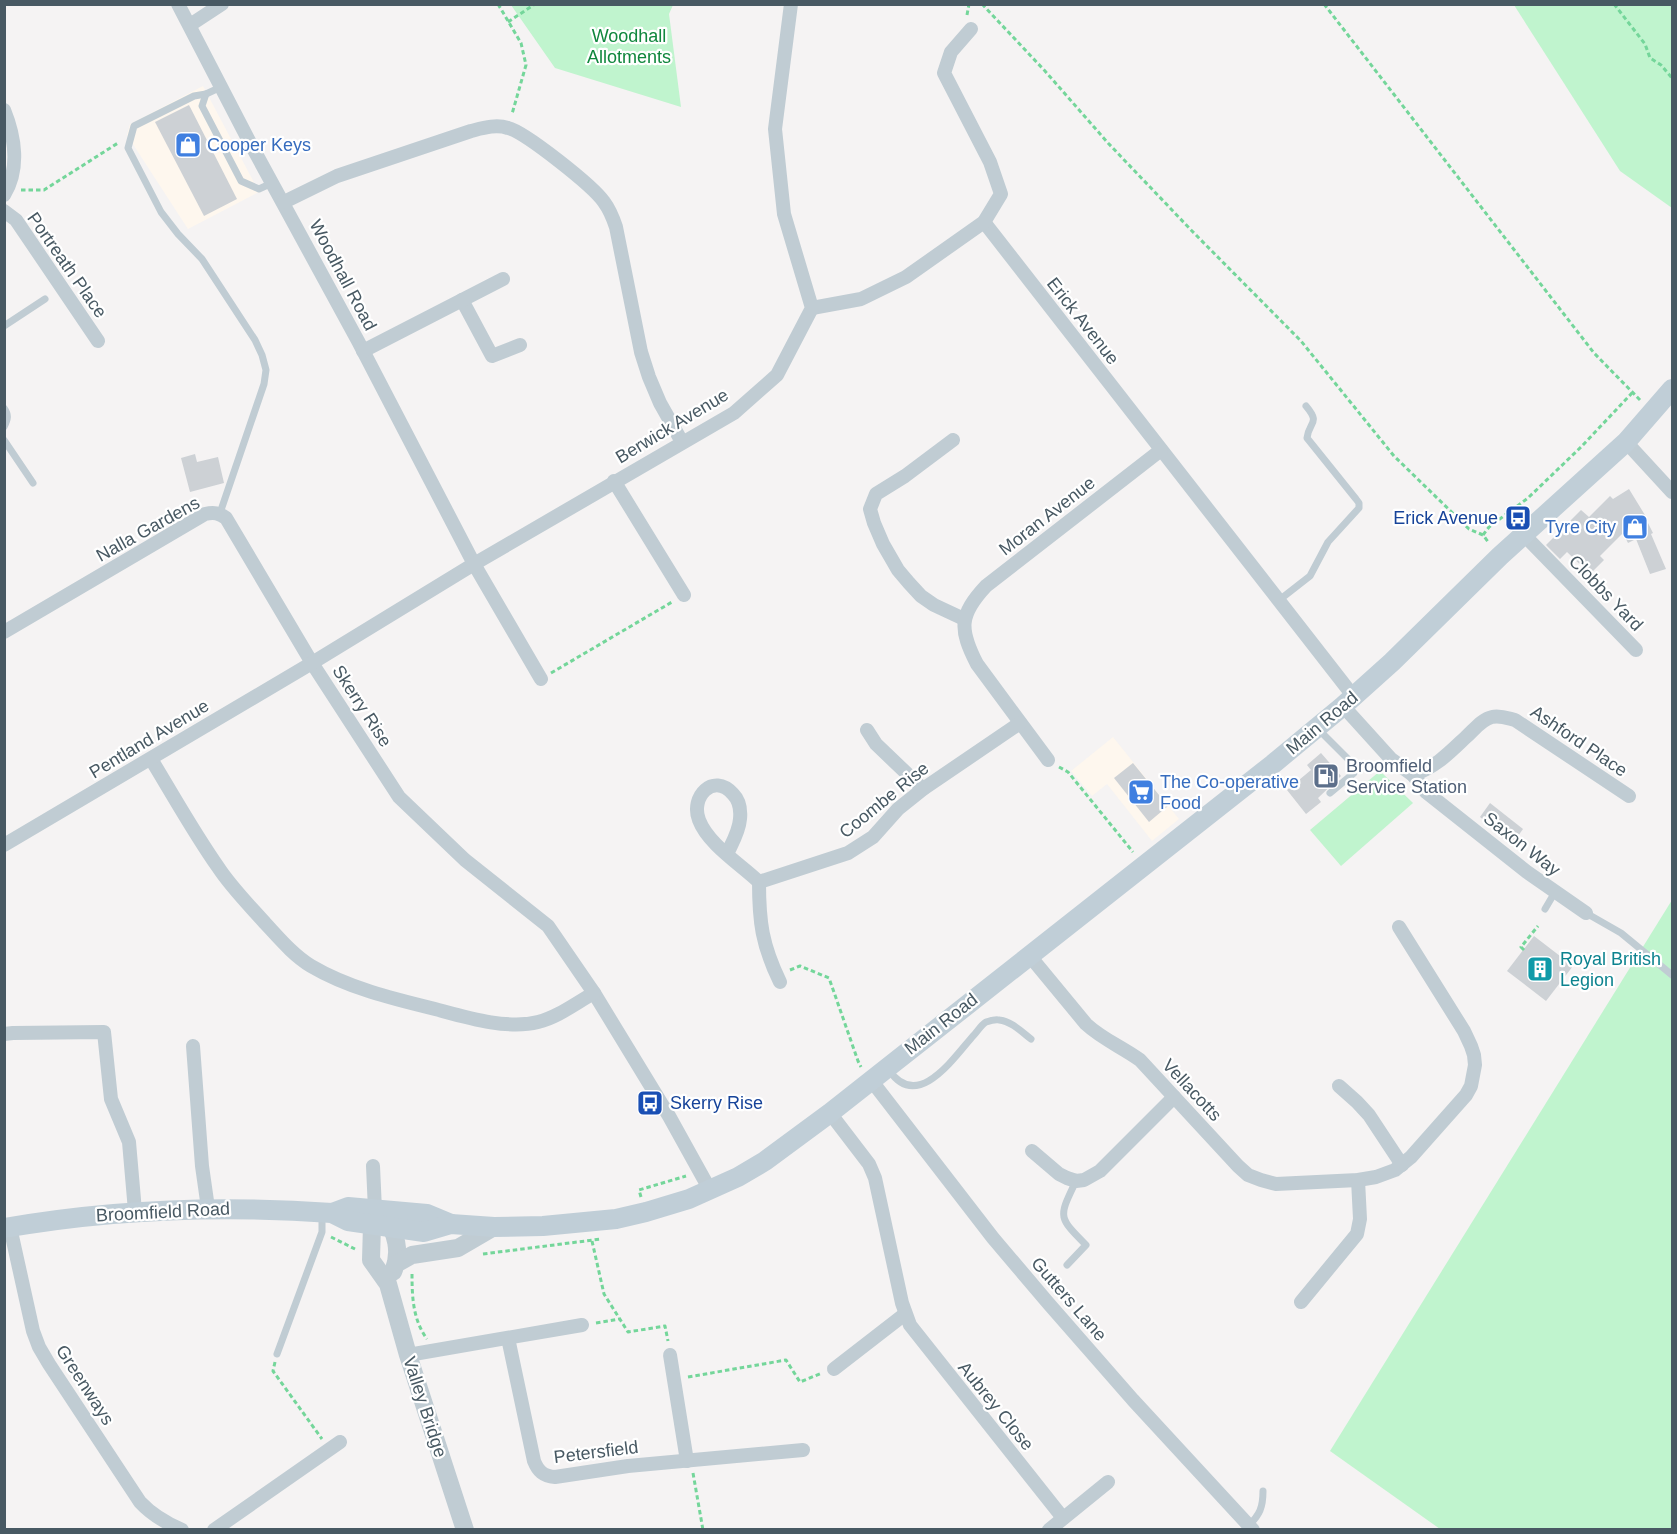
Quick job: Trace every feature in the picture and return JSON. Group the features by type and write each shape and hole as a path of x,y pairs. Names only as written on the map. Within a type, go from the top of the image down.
{"main road":[{"name":"Main Road","path":"830,1113 1349,701 1500,556 1626,442 1672,389"},
{"name":"Broomfield Road","path":"7,1227 69,1217 208,1208 327,1213 348,1221 427,1214 451,1224 494,1227 543,1226 616,1219 689,1199 710,1190 765,1161 830,1113"},
{"name":"Broomfield Road","path":"373,1217 392,1227 424,1232 451,1224"}],"street":[{"name":"Woodhall Road","path":"178,4 474,564 541,679"},
{"path":"190,25 222,4"},
{"path":"791,4 775,129 784,214 812,308 861,298 906,277 984,222 1001,194 990,162 944,73 951,52 970,29"},
{"path":"4,110 14,143 13,170 6,193"},
{"path":"284,202 337,176 486,127 508,128 529,140 592,188 611,213 649,377 660,403 682,442"},
{"name":"Portreath Place","path":"4,211 16,220 98,341"},
{"name":"Erick Avenue","path":"984,222 1278,601 1349,701"},
{"path":"363,351 503,279"},
{"path":"462,300 492,356 520,345"},
{"name":"Berwick Avenue","path":"312,663 614,481 734,413 777,375 812,308"},
{"path":"953,440 905,476 876,494 870,509 874,524 898,570 909,584 934,605 964,619 964,632 977,664 1048,760"},
{"path":"1626,442 1672,492"},
{"name":"Moran Avenue","path":"964,619 968,608 986,586 1161,450"},
{"path":"614,481 684,595"},
{"name":"Nalla Gardens","path":"4,632 205,514 213,512 220,513 231,525 312,663"},
{"name":"Clobbs Yard","path":"1524,535 1636,650"},
{"name":"Pentland Avenue","path":"4,845 312,663"},
{"name":"Skerry Rise","path":"312,663 399,797 465,860 548,926 594,993 669,1116 710,1190"},
{"path":"1349,701 1391,759 1413,775"},
{"name":"Ashford Place","path":"1413,775 1441,761 1481,723 1490,717 1501,716 1515,720 1629,796"},
{"name":"Coombe Rise","path":"759,882 848,853 860,846 873,837 898,809 923,789 1020,723"},
{"path":"867,729 876,744 923,789"},
{"path":"151,759 206,849 235,890 293,952 325,974 360,988 418,1005 506,1024 530,1024 553,1017 594,993"},
{"name":"Saxon Way","path":"1413,775 1426,792 1527,872 1586,914"},
{"path":"727,854 738,832 741,810 738,800 731,792 724,786 716,784 704,791 699,799 696,808 698,818 712,841 759,882 761,929 765,946 779,979"},
{"name":"Vellacotts","path":"1029,955 1086,1024 1097,1034 1140,1060 1248,1174 1276,1184 1358,1180 1376,1178 1402,1165 1460,1103 1470,1086 1475,1065 1474,1055 1464,1031 1399,927"},
{"path":"4,1034 104,1032 111,1099 129,1142 135,1211"},
{"path":"193,1046 202,1166 208,1208"},
{"name":"Gutters Lane","path":"871,1080 993,1238 1133,1400 1251,1528"},
{"path":"1339,1086 1368,1115 1402,1165"},
{"path":"1032,1151 1059,1174 1076,1181 1084,1180 1100,1171 1174,1097"},
{"name":"Aubrey Close","path":"830,1113 869,1164 875,1178 905,1314 917,1335 1063,1518"},
{"path":"373,1166 373,1217"},
{"path":"1301,1302 1357,1234 1360,1219 1358,1180"},
{"name":"Valley Bridge","path":"373,1217 371,1260 388,1284 408,1355 465,1530"},
{"name":"Greenways","path":"7,1227 39,1347 140,1502 156,1517 182,1530"},
{"path":"392,1227 404,1268"},
{"path":"388,1284 404,1268 411,1255 458,1248 494,1227"},
{"path":"834,1369 905,1314"},
{"path":"408,1355 582,1326"},
{"name":"Petersfield","path":"508,1338 534,1461 542,1474 555,1477 628,1466 803,1450"},
{"path":"670,1355 687,1461"},
{"path":"214,1530 335,1446"},
{"path":"1049,1530 1108,1482"}],"lane":[{"path":"220,513 264,384 266,370 255,340 202,259 161,212 128,148 134,126 194,96 206,94 221,87"},
{"path":"206,94 202,106 242,181 259,189 273,182"},
{"path":"4,326 45,299"},
{"path":"1278,601 1310,576 1328,542 1359,508 1359,503 1307,438 1314,418 1306,405"},
{"path":"4,408 8,413 4,427"},
{"path":"4,440 33,483"},
{"path":"1317,728 1355,766 1354,773 1330,793"},
{"path":"1545,909 1555,892"},
{"path":"1586,914 1621,933 1672,975"},
{"path":"887,1068 895,1080 903,1085 912,1086 925,1083 949,1064 986,1022 998,1019 1010,1023 1031,1039"},
{"path":"1067,1265 1086,1245 1070,1229 1063,1213 1076,1181"},
{"path":"277,1354 327,1213"},
{"path":"1251,1528 1263,1505 1263,1491"}],"path":[{"path":"498,4 521,43 526,65 508,128"},
{"path":"508,22 535,4"},
{"path":"981,4 1146,183 1301,340 1394,456 1469,529 1483,535 1500,556"},
{"path":"1324,4 1594,354 1654,412"},
{"path":"1614,4 1645,44 1650,58 1661,65 1672,78"},
{"path":"6,193 44,190 131,135"},
{"path":"1483,535 1489,527 1528,498 1632,393"},
{"path":"541,679 684,595"},
{"path":"1048,760 1068,772 1144,866"},
{"path":"1524,950 1521,947 1538,927"},
{"path":"779,979 800,966 829,978 858,1061 871,1080"},
{"path":"646,1212 639,1190 700,1172"},
{"path":"481,1254 602,1239"},
{"path":"592,1241 604,1294 619,1319 628,1332 665,1326 670,1355"},
{"path":"404,1268 420,1330 427,1339 429,1351"},
{"path":"582,1326 619,1319"},
{"path":"277,1354 273,1371 335,1446"},
{"path":"674,1380 786,1360 800,1382 834,1369"},
{"path":"687,1461 693,1471 704,1530"}],"shaded area":[{"path":"203,86 259,192 188,229 127,135 130,124"},
{"path":"1113,737 1179,819 1152,841 1107,784 1092,796 1071,771"}],"green space":[{"name":"Woodhall Allotments","path":"511,5 673,5 669,14 681,107 555,68"},
{"path":"1514,5 1672,5 1672,208 1620,171"},
{"path":"1380,771 1413,803 1341,866 1310,830"},
{"path":"1672,900 1672,1529 1440,1529 1330,1451"}],"building":[{"path":"189,105 237,199 204,216 155,122"},
{"path":"195,454 197,462 218,457 224,483 190,492 181,458"},
{"path":"1629,489 1648,520 1653,533 1651,534 1666,569 1650,574 1636,539 1628,543 1623,533 1600,556 1604,560 1590,574 1567,552 1560,559 1546,545 1581,510 1589,517 1610,496 1613,499"},
{"path":"1321,753 1341,776 1318,798 1321,802 1306,814 1287,790 1311,770 1307,765"},
{"name":"The Co-operative Food","path":"1133,763 1168,806 1149,822 1114,778"},
{"path":"1490,803 1523,829 1513,843 1480,817"},
{"name":"Royal British Legion","path":"1534,936 1573,966 1546,1001 1507,971"}],"place":[{"name":"Cooper Keys","path":"188,145"},
{"name":"Erick Avenue","path":"1518,518"},
{"name":"Tyre City","path":"1635,527"},
{"name":"Broomfield Service Station","path":"1326,776"},
{"name":"The Co-operative Food","path":"1141,792"},
{"name":"Royal British Legion","path":"1540,969"},
{"name":"Skerry Rise","path":"650,1103"}]}
